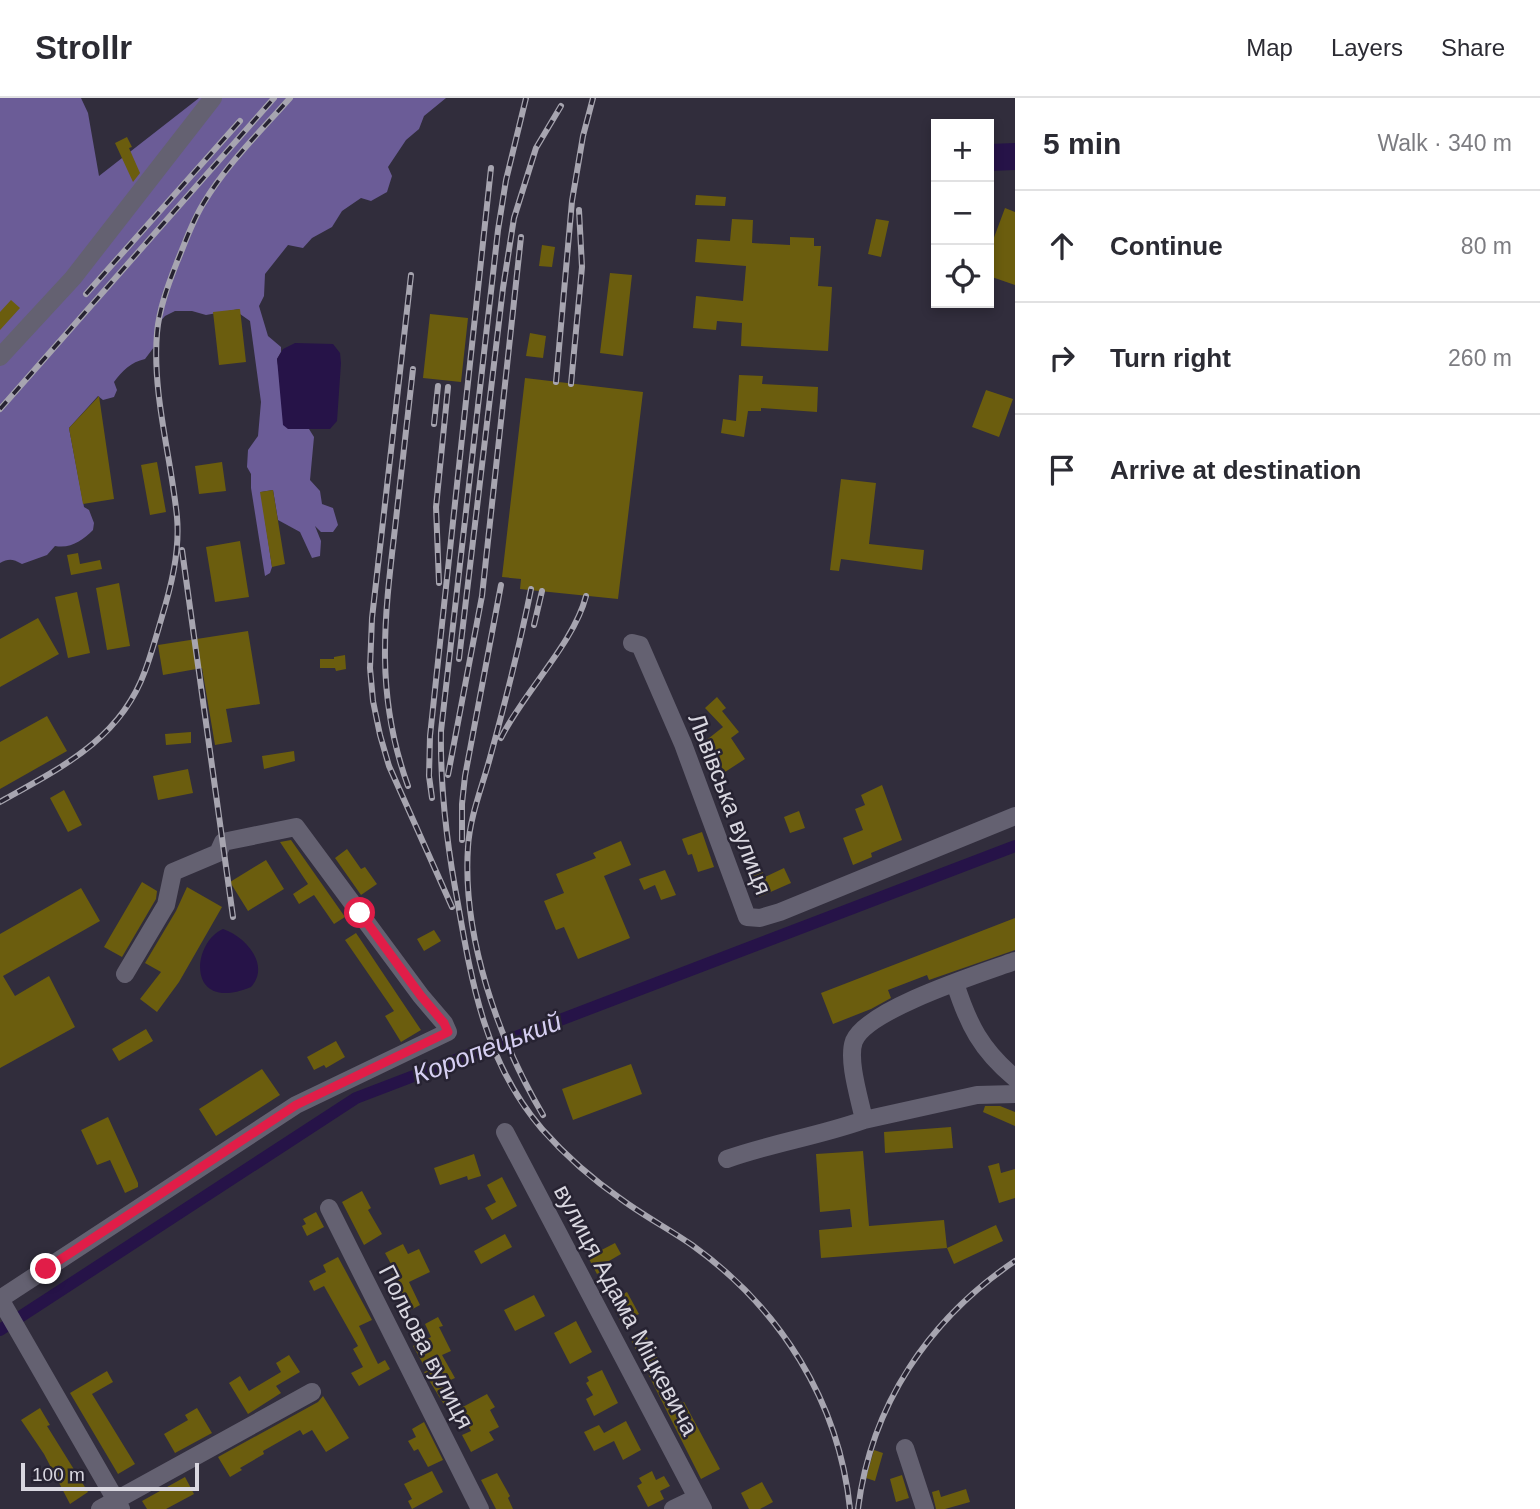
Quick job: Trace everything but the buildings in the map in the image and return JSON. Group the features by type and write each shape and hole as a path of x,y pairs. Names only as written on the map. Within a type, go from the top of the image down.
{"street":[{"path":"0,357 73,278 213,98"},
{"name":"Львівська вулиця","path":"632,643 640,645 648,659 683,744 747,917 760,918 780,912 1015,816"},
{"path":"125,974 166,905 173,872 218,853 223,842 296,827 444,1023 448,1032 296,1105 4,1305 112,1506 312,1392"},
{"path":"864,1120 852,1055 855,1040 882,1016 955,983 1015,961"},
{"path":"955,983 966,1019 978,1040 1009,1074 992,1093"},
{"path":"727,1159 774,1143 965,1097 992,1093 1015,1094"},
{"name":"вулиця Адама Міцкевича","path":"505,1132 700,1504"},
{"name":"Польова вулиця","path":"329,1208 480,1509"},
{"path":"905,1447 925,1509"},
{"path":"673,1509 700,1504"}],"shaded area":[{"path":"0,98 81,98 88,113 99,176 199,98 446,98 424,116 419,129 406,140 388,167 392,176 387,192 371,201 361,198 342,211 332,227 312,238 303,248 288,245 265,274 264,296 259,306 268,336 281,347 277,359 288,429 309,429 314,437 310,480 320,491 322,504 333,508 338,525 333,532 321,532 315,526 321,541 320,556 312,558 300,532 278,520 273,490 261,492 272,567 270,573 265,576 251,474 247,467 248,450 258,436 261,402 250,321 240,314 239,309 206,315 192,311 175,311 165,316 157,325 154,347 145,359 135,362 114,382 117,390 114,397 103,400 98,396 69,428 84,507 89,510 94,523 93,530 76,543 55,546 47,555 22,564 11,560 0,563"},
{"path":"1015,143 1015,170 994,171 994,144"},
{"path":"295,343 333,344 340,353 337,421 330,429 288,429 283,425 277,359 283,349"},
{"path":"223,929 239,938 253,952 258,970 251,987 230,993 215,991 205,984 201,961 205,948 212,937"}],"waterway":[{"name":"Коропецький","path":"0,1330 356,1098 1015,846"}],"railway":[{"path":"0,409 274,98"},
{"path":"0,802 66,764 104,734 134,695 145,671 168,595 177,543 177,517 157,379 157,333 162,306 170,279 203,204 233,162 290,98"},
{"path":"526,98 506,180 498,230 441,731 443,796 448,839 469,964 484,1022 495,1051 507,1078 542,1129 600,1183 724,1270 778,1328 800,1360 833,1431 844,1469 850,1509"},
{"path":"556,382 572,201 583,136 593,98"},
{"path":"459,659 503,288 514,218 536,148 561,106"},
{"path":"86,294 240,121"},
{"path":"432,798 429,776 430,736 491,168"},
{"path":"571,384 582,267 579,210"},
{"path":"448,775 482,596 521,237"},
{"path":"411,275 372,618 370,668 373,701 389,766 452,907"},
{"path":"408,786 390,720 385,658 388,595 413,369"},
{"path":"434,424 438,386"},
{"path":"439,583 436,507 448,387"},
{"path":"182,550 233,917"},
{"path":"462,840 465,776 501,585"},
{"path":"531,589 507,692 471,823 468,881 471,916 486,986 511,1054 543,1115"},
{"path":"534,625 542,591"},
{"path":"501,738 571,632 586,596"},
{"path":"858,1509 865,1471 876,1435 909,1368 956,1310 984,1284 1015,1261"}],"route":[{"path":"46,1269 296,1105 448,1032 444,1023 360,913"}]}
